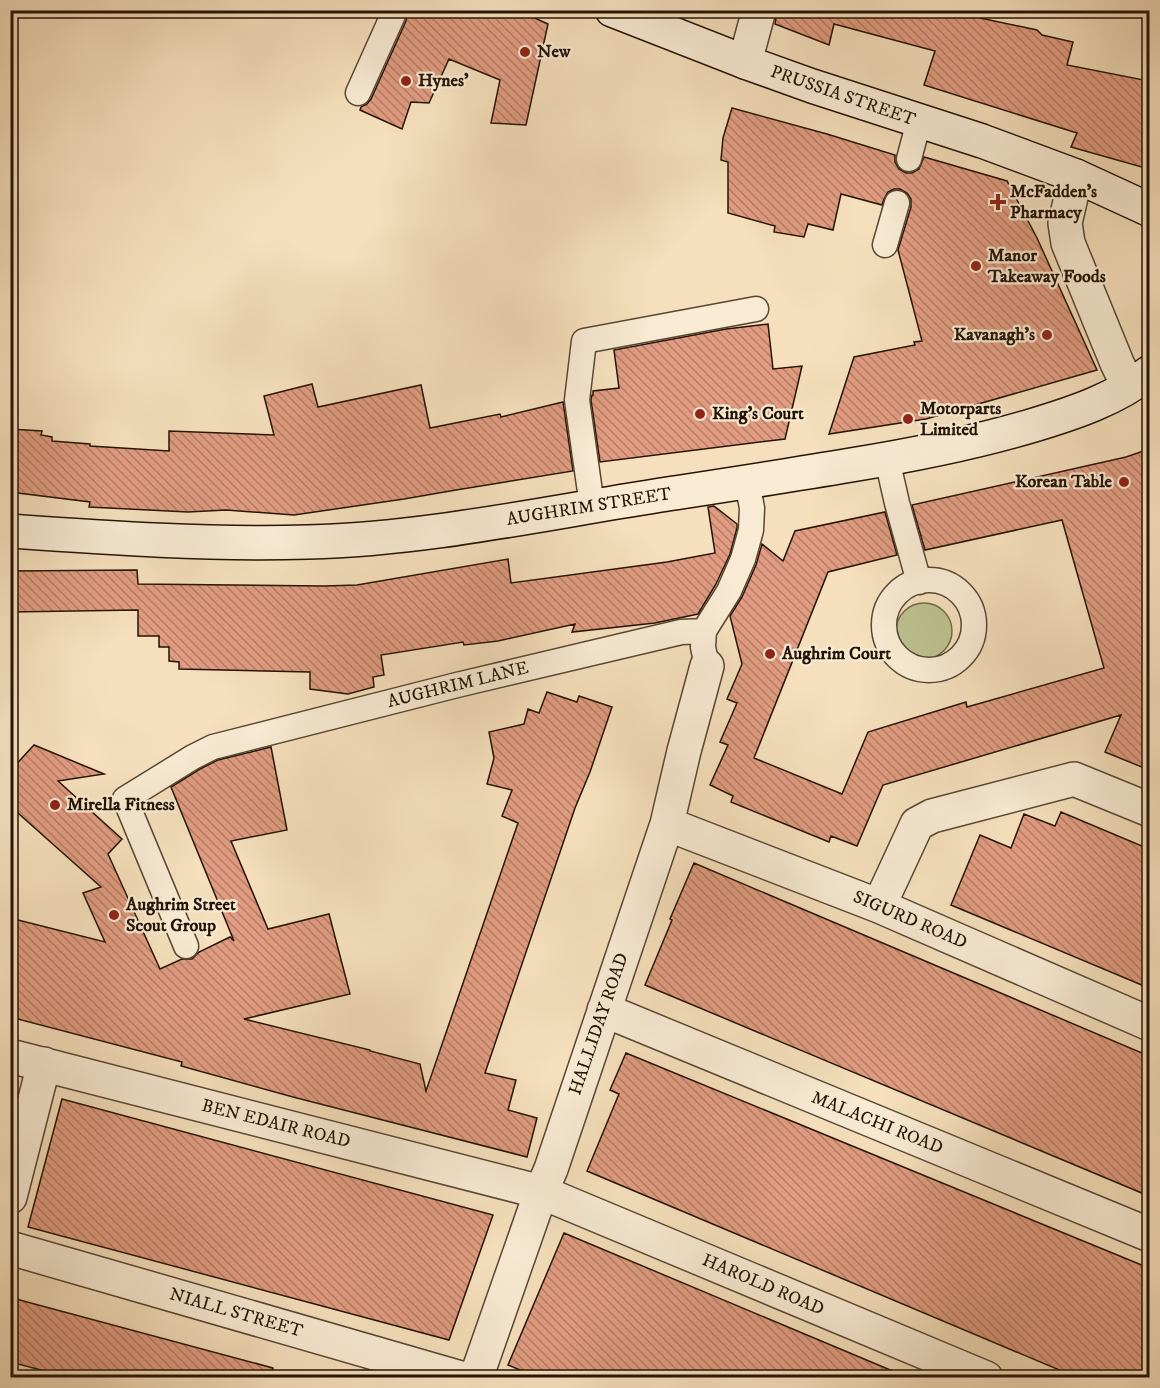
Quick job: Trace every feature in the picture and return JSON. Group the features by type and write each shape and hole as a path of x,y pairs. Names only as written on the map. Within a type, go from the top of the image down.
{"street":[{"name":"PRUSSIA STREET","path":"612,10 744,62 982,141 1076,176 1149,210"},
{"path":"744,62 759,10"},
{"path":"1076,176 1065,223 1068,243 1116,363 1139,379"},
{"name":"AUGHRIM STREET","path":"10,531 252,543 311,542 435,531 886,459 995,437 1062,417 1097,403 1139,379"},
{"name":"HALLIDAY ROAD","path":"476,1377 550,1169 667,824 707,666"},
{"path":"879,906 917,824 932,816 1074,779 1149,810"},
{"name":"SIGURD ROAD","path":"667,824 879,906 1149,1024"},
{"name":"MALACHI ROAD","path":"604,1010 1149,1235"},
{"name":"BEN EDAIR ROAD","path":"10,1056 541,1192"},
{"path":"10,1197 44,1064"},
{"name":"HAROLD ROAD","path":"541,1192 986,1377"},
{"name":"NIALL STREET","path":"10,1248 460,1377"}],"lane":[{"path":"358,93 393,15"},
{"path":"909,159 919,121"},
{"path":"885,245 897,203"},
{"path":"592,506 577,400 584,341 756,309"},
{"path":"886,459 919,582"},
{"path":"707,666 703,647 704,631 729,591 743,559 752,530 752,508 747,482"},
{"name":"AUGHRIM LANE","path":"186,946 125,799 193,757 213,747 480,679 681,632 704,631"}],"green space":[{"path":"919,603 929,603 944,611 950,620 952,631 950,642 944,651 929,659 919,659 908,654 901,647 896,636 896,626 901,615 908,608"}],"building":[{"path":"406,10 517,10 548,24 526,125 491,123 500,80 449,59 429,103 411,102 402,129 360,110 371,99 406,21"},
{"path":"777,10 982,10 980,18 1037,30 1042,35 1073,42 1067,65 1149,81 1149,169 1071,147 1077,133 924,85 935,51 834,24 829,45 775,24"},
{"path":"732,108 895,155 895,162 899,169 906,173 919,169 924,157 1007,181 1037,238 1097,370 926,419 829,434 854,357 915,345 914,342 922,341 898,250 911,207 911,199 900,189 888,192 882,205 841,194 833,230 808,224 804,237 774,232 775,226 728,213 728,162 721,160 723,138"},
{"name":"King's Court","path":"768,324 773,369 802,366 785,439 600,462 591,400 593,391 619,388 614,350 726,329"},
{"path":"312,384 318,407 421,385 430,428 500,414 501,417 563,402 573,471 294,515 226,510 188,512 89,507 90,502 10,492 10,429 42,431 41,435 52,437 52,441 169,451 169,431 274,435 264,396"},
{"name":"Aughrim Court","path":"1149,449 1149,770 1105,752 1121,715 883,785 857,846 831,836 829,842 731,802 733,796 710,785 728,745 720,742 737,703 727,699 742,664 730,616 742,597 756,565 762,544 783,561 795,531 885,512 897,555 828,572 754,758 842,794 868,732 966,702 967,707 1104,668 1062,520 925,550 912,505 1126,457"},
{"path":"714,506 737,524 737,528 730,554 698,614 655,623 572,632 575,624 498,641 464,645 463,642 381,655 384,675 373,677 374,687 348,694 310,689 310,672 179,669 179,662 169,661 169,647 159,647 159,636 138,636 138,610 10,612 10,571 137,570 138,584 324,586 357,585 508,559 511,583 667,562 715,553 708,507"},
{"path":"547,692 577,702 579,696 612,707 575,808 485,1073 516,1080 508,1110 537,1118 527,1157 293,1097 181,1066 182,1062 10,1017 10,918 105,942 83,893 101,887 10,806 10,771 34,745 104,774 58,781 122,839 108,854 160,969 182,959 192,959 199,952 230,937 234,941 171,787 218,760 271,747 287,830 231,841 268,929 329,914 350,994 244,1019 420,1064 426,1091 518,823 502,816 512,790 487,784 494,758 489,732 524,724 528,709 539,713"},
{"path":"1061,812 1149,849 1149,988 951,905 980,835 1011,848 1024,814 1055,826"},
{"path":"694,863 1149,1056 1149,1196 645,985"},
{"path":"626,1053 1149,1268 1149,1377 1076,1377 587,1171 619,1094 610,1090"},
{"path":"62,1099 493,1215 449,1340 28,1227"},
{"path":"564,1233 907,1377 538,1377 508,1365"},
{"path":"16,1299 273,1368 271,1377 68,1377 10,1362 10,1318"}],"place":[{"name":"New","path":"525,52"},
{"name":"Hynes'","path":"406,81"},
{"name":"McFadden's Pharmacy","path":"998,202"},
{"name":"Manor Takeaway Foods","path":"976,266"},
{"name":"Kavanagh’s","path":"1047,335"},
{"name":"King's Court","path":"700,414"},
{"name":"Motorparts Limited","path":"908,419"},
{"name":"Korean Table","path":"1124,482"},
{"name":"Aughrim Court","path":"770,654"},
{"name":"Mirella Fitness","path":"55,805"},
{"name":"Aughrim Street Scout Group","path":"114,915"}]}
